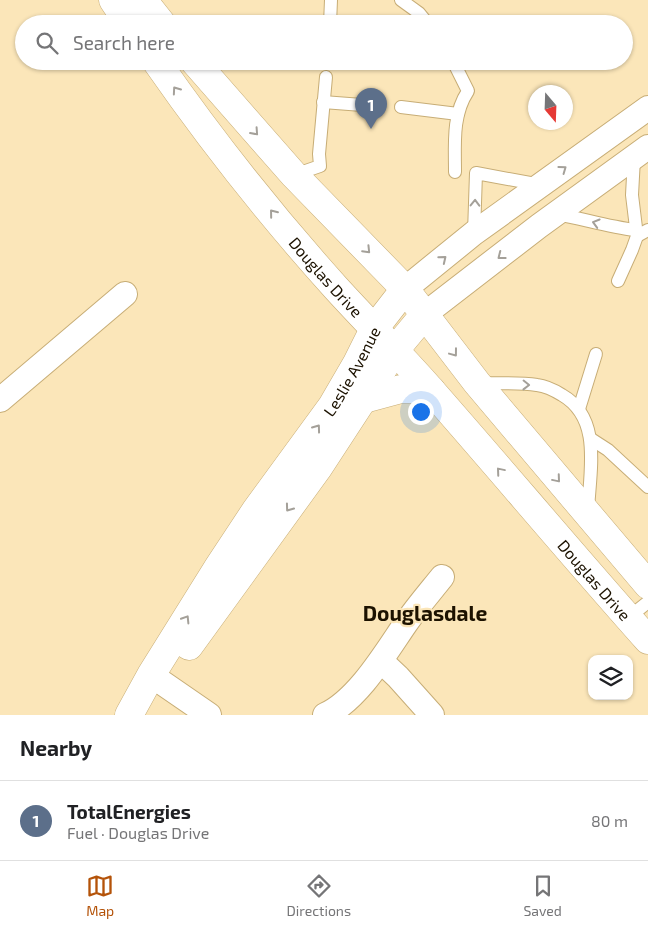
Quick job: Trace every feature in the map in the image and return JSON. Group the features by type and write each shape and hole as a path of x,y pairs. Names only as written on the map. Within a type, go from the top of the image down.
{"street":[{"path":"113,0 123,15"},
{"path":"143,0 155,15"},
{"name":"Douglas Drive","path":"162,70 196,118 285,229 336,288 431,390 554,534 638,610 648,640"},
{"path":"202,70 294,175 405,289 477,383 648,585"},
{"name":"Leslie Avenue","path":"157,679 246,526 337,399 374,329 405,289 474,234 648,108"},
{"name":"Leslie Avenue","path":"131,712 318,468 395,350 425,314 641,153"},
{"path":"0,400 124,294"},
{"path":"364,399 401,388 431,390"},
{"path":"325,715 345,701 381,661 406,622 442,577"},
{"path":"381,661 432,715"},
{"path":"157,679 209,715"}],"lane":[{"path":"330,15 331,0"},
{"path":"401,0 421,15"},
{"path":"455,172 458,114 461,101 468,91 458,70"},
{"path":"294,175 320,166 319,154 326,78"},
{"path":"323,102 362,105"},
{"path":"401,107 458,114"},
{"path":"618,281 640,232 632,195 641,153"},
{"path":"474,234 476,173 541,185"},
{"path":"557,214 640,232"},
{"path":"578,409 596,354"},
{"path":"477,383 537,385 561,394 578,409 586,422 591,439 588,515"},
{"path":"591,439 608,450 648,488"}],"place":[{"name":"TotalEnergies","path":"371,129"}],"district":[{"name":"Douglasdale","path":"425,612"}]}
